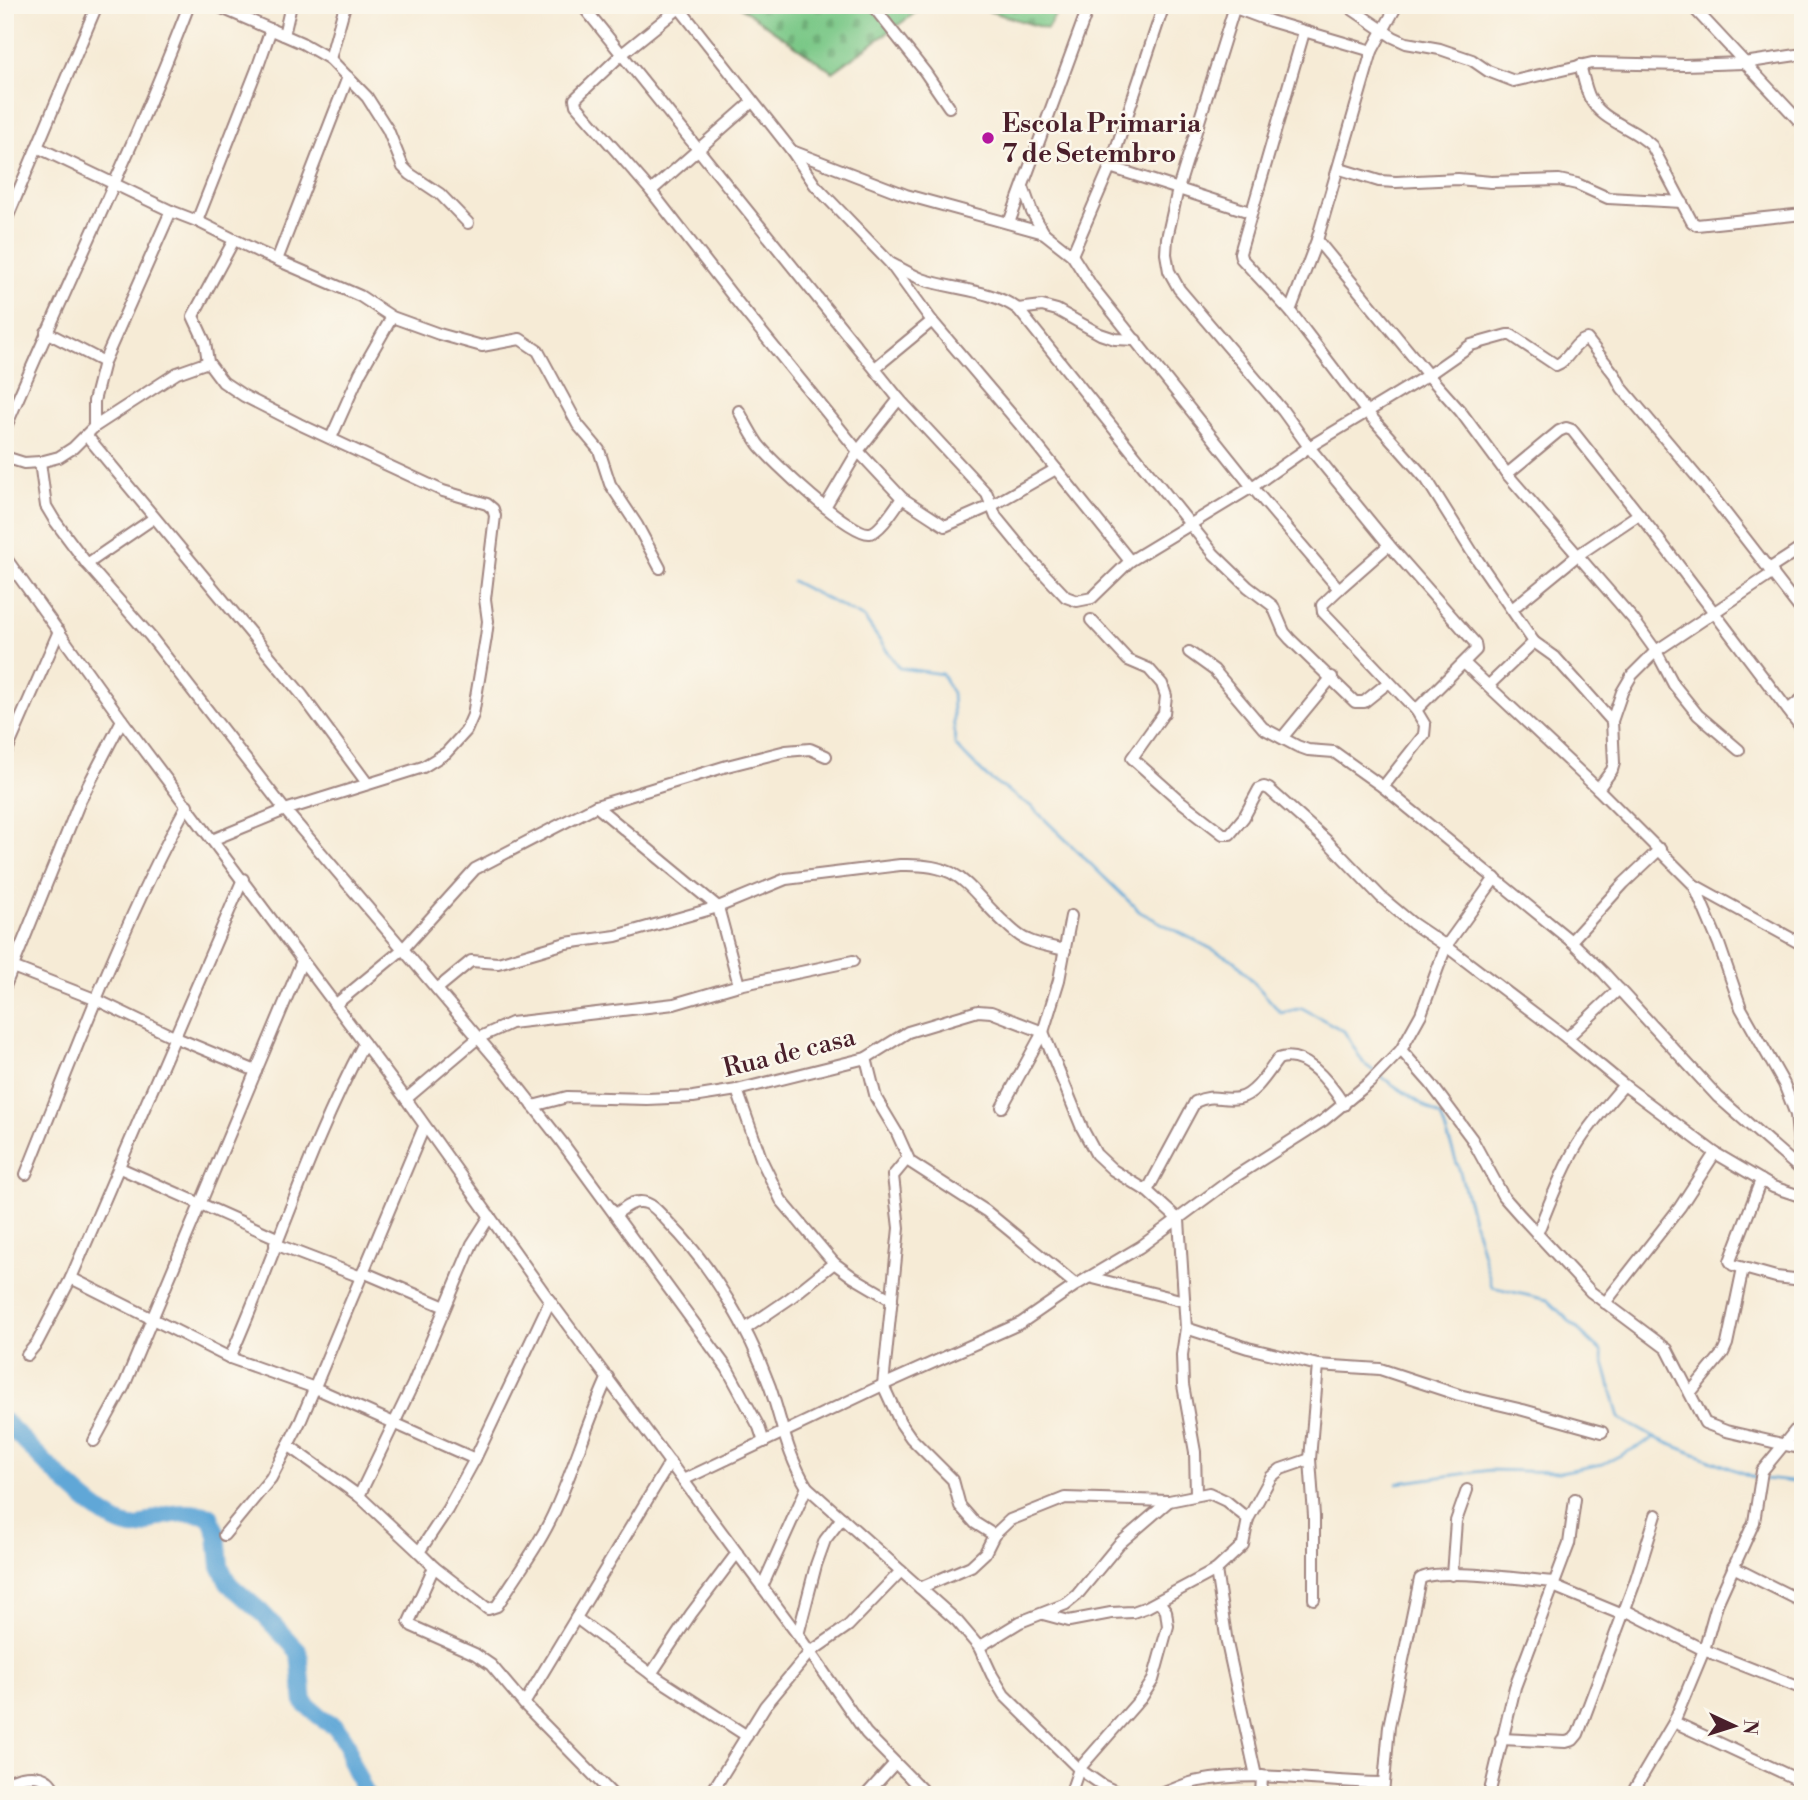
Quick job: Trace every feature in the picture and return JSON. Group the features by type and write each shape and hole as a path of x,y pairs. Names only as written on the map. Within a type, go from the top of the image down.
{"street":[{"path":"5,223 97,5"},
{"path":"5,429 46,332 154,96 189,5"},
{"path":"215,5 284,34 330,59 367,97 388,130 403,167 440,194 468,223"},
{"path":"284,34 291,5"},
{"path":"330,59 345,5"},
{"path":"582,5 899,400 986,494 996,517 1066,597 1077,601 1091,598 1130,561 1252,487 1309,447 1428,375 1471,345 1511,335 1556,365 1562,363 1581,341 1587,339 1622,388 1703,484 1803,613"},
{"path":"872,5 949,107"},
{"path":"1009,223 1089,5"},
{"path":"1072,256 1110,167 1164,5"},
{"path":"1346,5 1382,31 1406,43 1440,49 1472,60 1488,71 1514,81 1580,65 1744,63 1803,54"},
{"path":"1290,311 1340,169 1372,51 1397,5"},
{"path":"1690,5 1803,125"},
{"path":"1056,469 993,505 944,526 902,498 858,451 650,191 576,105 575,99 622,54 678,7 792,150 815,185 890,263 932,321 1056,469 1130,561"},
{"path":"1372,51 1304,32 1237,8 1178,189 1166,254 1169,271 1179,289 1283,411 1389,545 1475,643 1476,650 1416,710"},
{"path":"197,221 271,29"},
{"path":"1304,32 1240,244 1241,258 1290,311 1366,411 1427,480 1472,552 1534,642 1555,657 1612,721"},
{"path":"1580,65 1590,98 1598,110 1644,138 1652,146 1689,218 1697,225 1803,214"},
{"path":"277,260 348,77"},
{"path":"650,191 752,102"},
{"path":"37,147 360,296 392,317 482,346 520,338 538,351 578,425 599,450 615,494 637,525 660,568"},
{"path":"792,150 906,195 1044,233"},
{"path":"1110,167 1250,212"},
{"path":"1340,169 1379,181 1396,182 1458,179 1491,182 1559,180 1577,184 1608,198 1682,202"},
{"path":"1023,187 1032,212 1044,233 1072,256 1091,285 1252,487 1339,589"},
{"path":"171,211 104,362 90,431 154,518 302,695 367,783"},
{"path":"212,840 285,810 433,763 446,753 471,724 488,621 485,599 495,516 493,509 487,504 443,491 244,396 223,382 208,362 205,342 193,316 234,240"},
{"path":"1317,240 1461,412 1507,474 1633,619 1656,651 1674,685 1698,715 1739,750"},
{"path":"890,263 922,279 989,295 1009,302 1018,309 1214,554 1248,587 1273,606 1284,632 1290,639 1355,702 1364,702 1389,682"},
{"path":"1018,309 1042,306 1050,308 1100,334 1115,339 1136,340"},
{"path":"331,438 360,373 392,317"},
{"path":"875,368 932,321"},
{"path":"46,332 104,362"},
{"path":"5,457 24,463 59,457 90,431 177,373 208,362"},
{"path":"825,507 858,451 899,400"},
{"path":"739,411 758,444 775,462 847,524 871,533 878,529 902,498"},
{"path":"1507,474 1559,431 1566,428 1572,430 1803,730"},
{"path":"40,462 46,506 87,564 150,636 285,810 533,1106 616,1214 727,1368 759,1427 764,1442"},
{"path":"1512,609 1578,555 1639,514"},
{"path":"87,564 154,518"},
{"path":"1383,787 1424,736 1425,724 1416,710 1323,612 1322,605 1389,545"},
{"path":"1598,789 1612,770 1612,721 1622,692 1632,675 1656,651 1803,547"},
{"path":"5,557 122,720 406,1099 550,1301 798,1635 866,1733 927,1795"},
{"path":"1091,620 1128,660 1149,669 1162,684 1166,696 1160,722 1133,754 1134,761 1223,834 1234,831 1259,789 1269,789 1327,841 1381,897 1412,923 1567,1038 1623,1085 1715,1153 1782,1191 1803,1197"},
{"path":"5,755 59,631"},
{"path":"1489,685 1534,642"},
{"path":"1189,652 1214,670 1257,724 1308,750 1334,752 1383,787 1571,941 1718,1097 1801,1170"},
{"path":"1464,663 1598,789 1694,885 1803,944"},
{"path":"1282,738 1332,677"},
{"path":"1788,709 1803,698"},
{"path":"5,986 10,965 80,800 122,720"},
{"path":"335,1005 403,949 475,869 596,806 663,784 786,751 810,749 826,756"},
{"path":"26,1174 162,850 187,805"},
{"path":"596,806 718,907 739,985"},
{"path":"1571,941 1623,883 1660,849"},
{"path":"437,989 471,961 498,963 566,943 616,936 718,907 786,879 918,865 949,871 958,876 966,881 999,917 1027,940 1065,950"},
{"path":"683,1480 883,1384 1021,1323 1076,1285 1140,1247 1233,1178 1344,1105 1401,1050 1421,1014 1446,946 1495,878"},
{"path":"27,1355 37,1343 71,1278 243,879"},
{"path":"1694,885 1719,944 1741,1009 1784,1084 1796,1115 1803,1184"},
{"path":"1002,1107 1043,1032 1059,981 1071,916"},
{"path":"94,1441 124,1386 302,961"},
{"path":"406,1099 478,1038 511,1023 674,1004 739,985 853,961"},
{"path":"10,965 97,1000 174,1037 256,1071"},
{"path":"1567,1038 1619,989"},
{"name":"Rua de casa","path":"533,1106 567,1097 647,1100 737,1090 866,1058 908,1032 978,1011 1017,1020 1043,1032"},
{"path":"1043,1032 1082,1128 1096,1154 1113,1170 1147,1191 1179,1220 1186,1328 1182,1355 1183,1385 1195,1452 1196,1494"},
{"path":"230,1358 333,1105 364,1043"},
{"path":"1401,1050 1431,1084 1472,1139 1503,1196 1591,1292 1662,1343 1673,1359 1700,1417 1711,1426 1803,1449"},
{"path":"866,1058 873,1093 897,1133 907,1159 986,1211 1076,1285"},
{"path":"1147,1191 1195,1102 1210,1096 1238,1098 1247,1095 1278,1059 1292,1058 1313,1067 1330,1081 1344,1105"},
{"path":"1537,1234 1576,1147 1623,1085"},
{"path":"737,1090 773,1186 781,1200 834,1263 853,1278 892,1300"},
{"path":"224,1535 271,1478 288,1445 315,1388 424,1127"},
{"path":"1605,1303 1680,1207 1715,1153"},
{"path":"907,1159 893,1176 899,1227 883,1384 900,1422 911,1438 953,1480 960,1506 975,1523 995,1535"},
{"path":"120,1168 276,1241 445,1307"},
{"path":"1761,1180 1730,1257 1732,1265 1776,1277 1803,1280"},
{"path":"616,1214 636,1202 652,1206 682,1236 701,1261 745,1329 770,1387 792,1461 807,1487 957,1621 979,1647 1004,1695 1079,1769 1123,1795"},
{"path":"359,1496 472,1244 490,1216"},
{"path":"745,1329 789,1299 834,1263"},
{"path":"1690,1393 1723,1353 1727,1344 1743,1268"},
{"path":"1089,1277 1184,1301"},
{"path":"71,1278 230,1358 315,1388 475,1460"},
{"path":"419,1552 475,1460 550,1301"},
{"path":"1186,1328 1248,1348 1318,1365 1380,1369 1459,1395 1602,1432"},
{"path":"1314,1599 1314,1516 1310,1460 1318,1365"},
{"path":"288,1445 359,1496 434,1567 488,1609 497,1606 546,1529 608,1377"},
{"path":"1631,1795 1674,1722 1704,1650 1717,1604 1754,1522 1762,1471 1803,1421"},
{"path":"1043,1614 1069,1622 1111,1613 1133,1612 1216,1570 1243,1545 1248,1519 1271,1477 1281,1469 1310,1460"},
{"path":"524,1704 670,1462"},
{"path":"762,1587 807,1487"},
{"path":"1452,1575 1456,1521 1467,1490"},
{"path":"920,1588 971,1566 985,1553 995,1535 1010,1520 1065,1498 1169,1501 1209,1493 1226,1501 1248,1519"},
{"path":"1489,1795 1515,1687 1569,1544 1575,1499"},
{"path":"979,1647 1020,1622 1066,1604 1077,1595 1119,1544 1169,1501"},
{"path":"1501,1740 1566,1742 1573,1740 1578,1734 1624,1613 1656,1515"},
{"path":"798,1635 825,1540 842,1518"},
{"path":"651,1674 691,1614 737,1553"},
{"path":"434,1567 410,1616 412,1626 475,1654 491,1665 524,1704 613,1795"},
{"path":"1733,1567 1803,1602"},
{"path":"1216,1570 1227,1643 1259,1776 1261,1795"},
{"path":"710,1795 765,1706 809,1653 848,1626 901,1571"},
{"path":"1158,1795 1199,1780 1259,1776 1383,1789 1389,1726 1416,1590 1420,1579 1425,1575 1553,1584 1704,1650 1803,1689"},
{"path":"1070,1795 1079,1769 1143,1697 1153,1680 1168,1626 1166,1611 1159,1601"},
{"path":"576,1618 651,1674 747,1736"},
{"path":"1674,1722 1800,1781 1803,1763"},
{"path":"866,1795 895,1763"},
{"path":"5,1785 18,1777 33,1776 47,1780 58,1795"}],"green space":[{"path":"737,5 926,5 833,72"},
{"path":"969,5 1061,5 1047,29"}],"waterway":[{"path":"792,581 864,618 899,668 942,674 952,693 955,745 987,777 1032,807 1140,912 1235,961 1281,1013 1302,1008 1344,1031 1364,1064 1375,1072"},
{"path":"1380,1076 1441,1117 1460,1172 1492,1287 1547,1300 1601,1351 1619,1418 1655,1438 1758,1479"},
{"path":"5,1422 68,1485 107,1516 124,1525 138,1527 177,1513 210,1516 217,1535 220,1566 228,1583 260,1611 299,1652 304,1703 336,1727 348,1746 350,1760 366,1795"},
{"path":"1397,1483 1490,1470 1560,1472 1603,1464 1655,1438"},
{"path":"1764,1479 1803,1483"}],"place":[{"name":"Escola Primaria 7 de Setembro","path":"988,138"}]}
